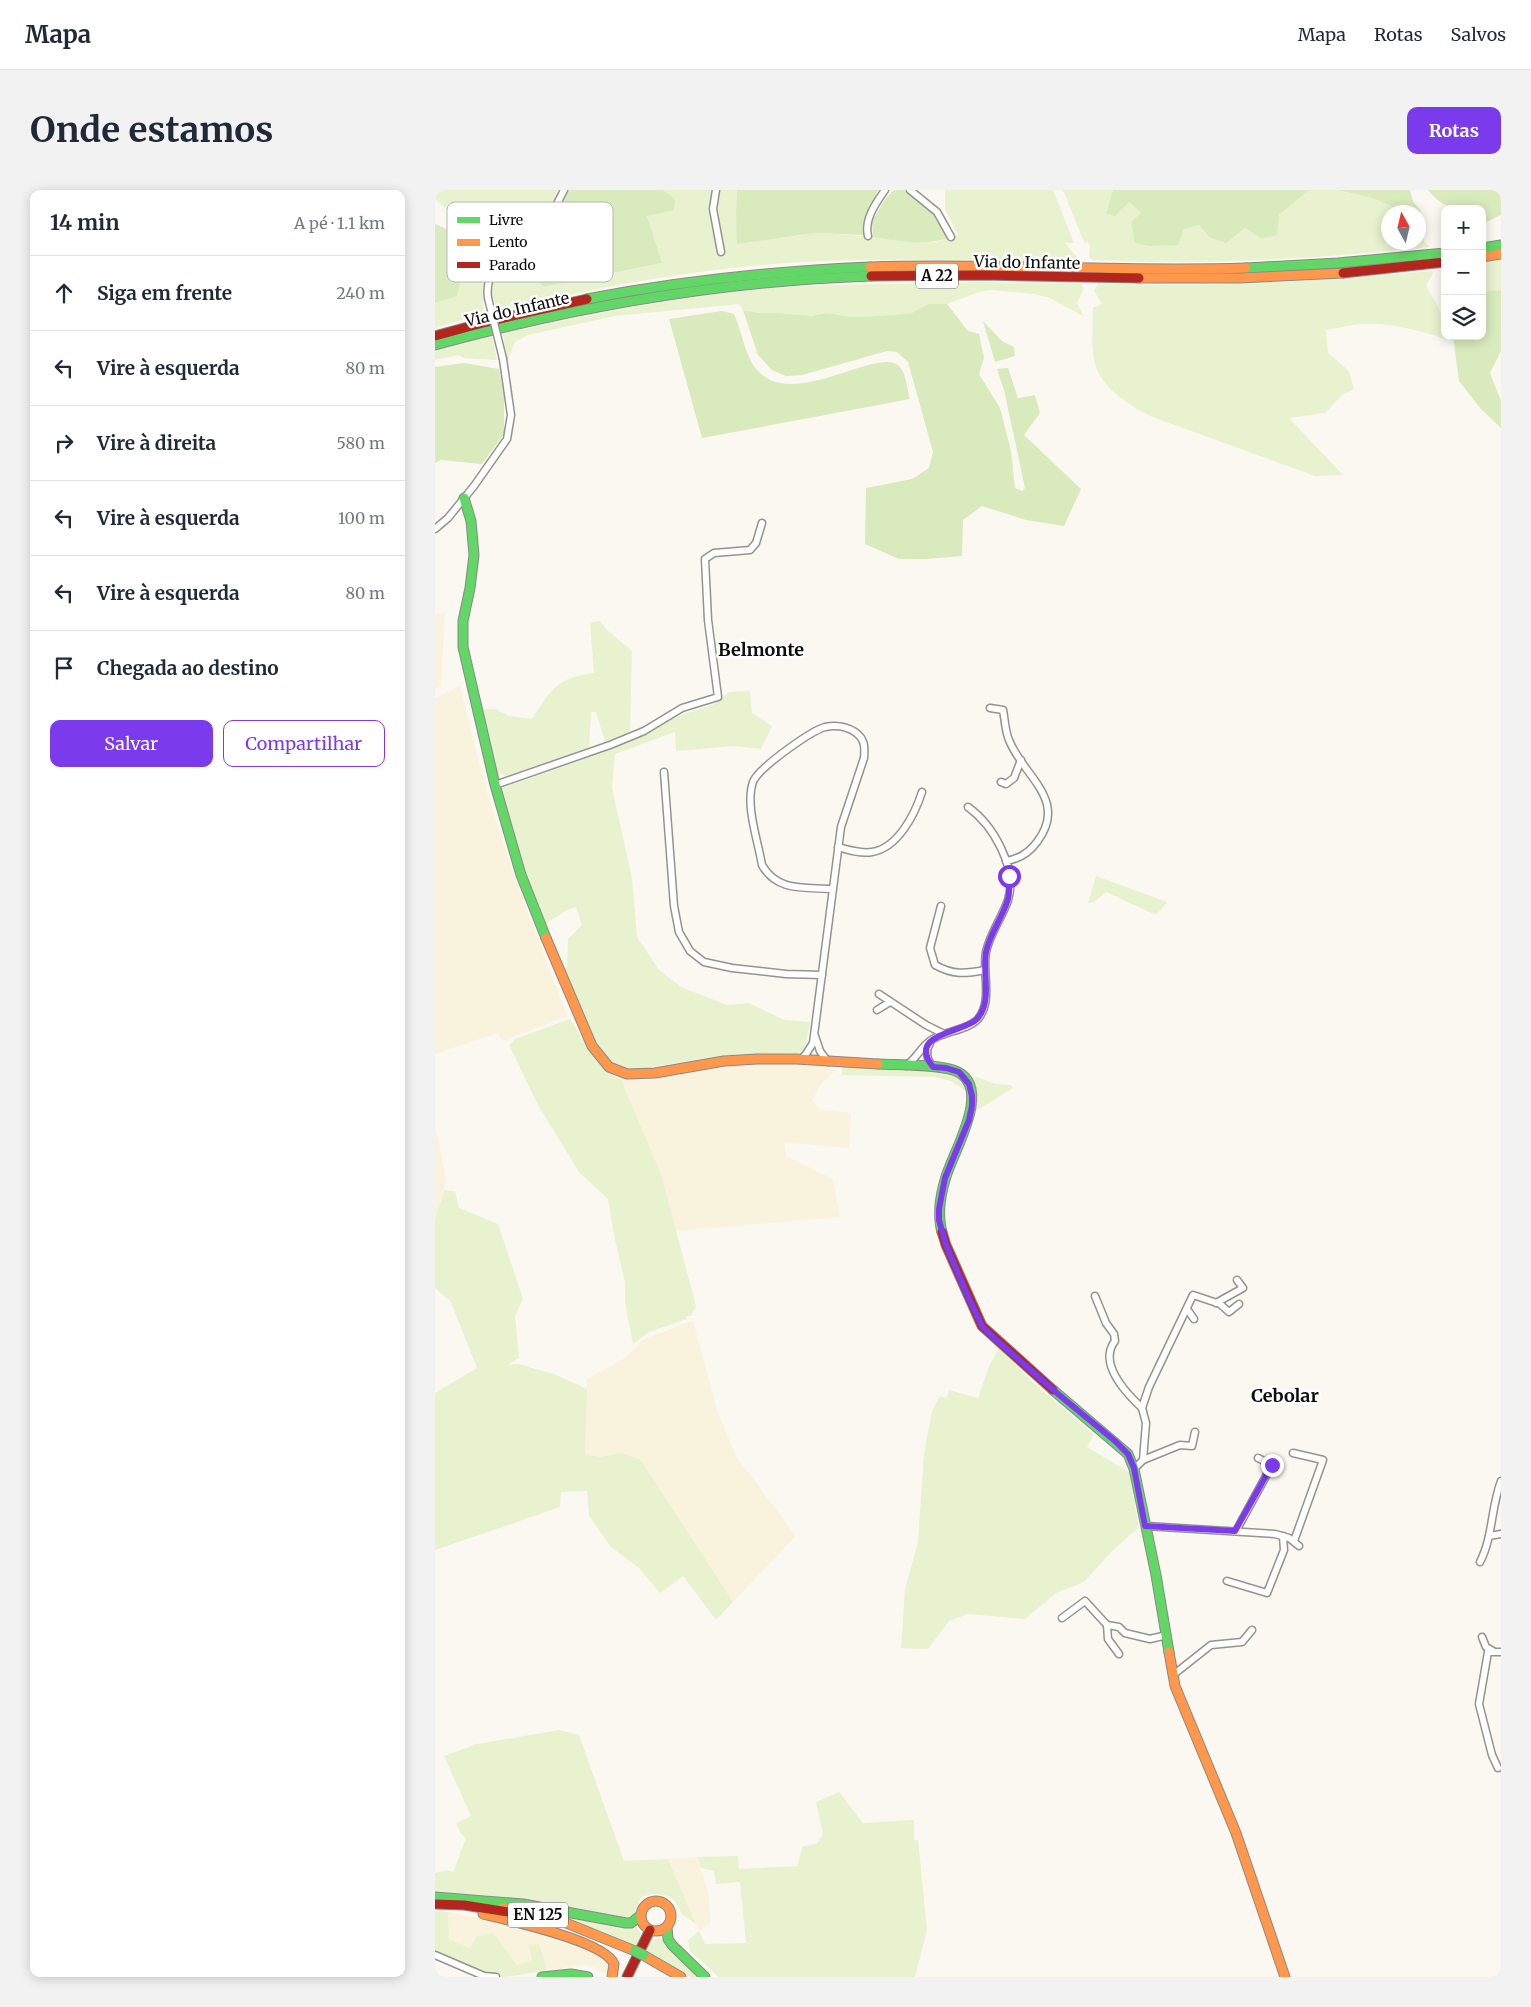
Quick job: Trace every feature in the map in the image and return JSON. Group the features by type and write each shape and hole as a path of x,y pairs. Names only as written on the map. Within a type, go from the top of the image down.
{"main road":[{"path":"1486,247 1501,245"},
{"name":"Via do Infante","path":"435,336 529,310 583,299 660,286 758,274 849,268 904,267 1232,269 1331,264 1441,253"},
{"path":"1486,256 1501,254"},
{"name":"Via do Infante","path":"435,345 501,326 584,308 672,293 759,283 910,276 1265,277 1351,272 1441,262"},
{"path":"464,498 471,521 474,555 463,621 463,647 495,785 521,875 566,989 592,1046 609,1067 627,1074 655,1072 724,1061 801,1059 946,1068 959,1072 969,1084 972,1096 969,1120 945,1178 940,1196 939,1220 946,1245 982,1326 1128,1454 1134,1468 1167,1635 1175,1686 1236,1833 1285,1977"},
{"path":"435,1898 523,1904 626,1923 636,1920 647,1904 656,1900 665,1903 671,1911 671,1920 667,1927 659,1931 649,1930 643,1924 641,1915"},
{"name":"EN 125","path":"435,1898 490,1905 537,1915 593,1933 681,1977"},
{"name":"EN 125","path":"435,1904 495,1910 533,1918 581,1932 638,1955 675,1977"},
{"path":"435,1908 487,1915 559,1934 610,1956 614,1964 612,1977"},
{"path":"667,1927 668,1939 672,1945 705,1977"},
{"path":"627,1977 649,1930"},
{"path":"542,1977 563,1974 588,1977"}],"street":[{"path":"557,202 564,190"},
{"path":"716,190 713,209 721,252"},
{"path":"868,236 867,230 873,208 885,190"},
{"path":"909,190 937,212 951,237"},
{"path":"435,529 448,518 464,498 507,439 511,415 503,359 488,298 488,282"},
{"path":"495,785 609,746 644,731 683,708 717,697 708,620 705,559 714,553 750,550 756,544 762,523"},
{"path":"990,708 1003,710 1009,740 1036,780 1047,801 1048,820 1042,836 1031,850 1015,860 1006,861"},
{"path":"801,1059 813,1043 841,827 864,758 865,746 860,736 850,729 835,726 813,732 760,771 754,780 751,792 751,806 762,865 767,873 774,880 784,884 832,889"},
{"path":"1001,782 1006,784 1014,778 1021,760"},
{"path":"664,772 674,906 679,932 690,951 704,962 732,968 786,974 822,975"},
{"path":"838,847 851,851 872,852 883,848 898,837 909,820 922,792"},
{"path":"907,1066 915,1060 933,1039 978,1019 985,1003 986,952 992,932 1008,899 1009,876 1006,861 998,840 976,812 968,807"},
{"path":"941,906 930,948 935,965 949,972 968,973 985,970"},
{"path":"879,994 944,1034"},
{"path":"877,1010 890,1002"},
{"path":"815,1030 815,1038 820,1051 828,1062"},
{"path":"933,1039 928,1046 927,1053 929,1062 933,1067"},
{"path":"1216,1303 1243,1288 1237,1280"},
{"path":"1142,1408 1149,1387 1193,1295 1216,1303 1229,1312 1239,1304"},
{"path":"1095,1296 1106,1323 1114,1334 1115,1341 1110,1347 1109,1354 1114,1373 1124,1388 1142,1408 1147,1423 1143,1460"},
{"path":"1187,1309 1194,1319"},
{"path":"1134,1468 1143,1460 1180,1445 1192,1446 1195,1432"},
{"path":"1145,1526 1235,1531 1283,1536 1297,1544 1323,1460 1293,1452"},
{"path":"1235,1531 1272,1465 1258,1458"},
{"path":"1480,1562 1485,1552 1496,1495 1501,1481"},
{"path":"1489,1536 1501,1534"},
{"path":"1227,1582 1267,1593 1284,1550 1283,1536"},
{"path":"1062,1618 1085,1602 1107,1625 1119,1627 1125,1633 1150,1639 1167,1635"},
{"path":"1107,1625 1108,1639 1119,1654"},
{"path":"1173,1675 1211,1646 1242,1642 1253,1630"},
{"path":"1482,1637 1486,1647 1498,1652"},
{"path":"1498,1652 1488,1652 1479,1704 1492,1755 1498,1768"},
{"path":"435,1955 484,1976 496,1977"}],"shaded area":[{"path":"445,612 441,685 435,689 435,614"},
{"path":"460,686 486,789 512,870 567,1016 502,1041 498,1033 435,1054 435,698"},
{"path":"739,1062 793,1064 837,1069 821,1084 812,1101 821,1110 851,1113 849,1148 784,1142 786,1156 833,1179 840,1217 676,1231 661,1174 624,1087 623,1079"},
{"path":"435,1129 446,1182 435,1220"},
{"path":"693,1321 718,1413 736,1456 796,1536 733,1602 641,1460 622,1453 600,1457 585,1454 587,1379 622,1360 646,1338"},
{"path":"697,1857 709,1896 710,1923 699,1931 668,1859"},
{"path":"448,1912 511,1924 558,1936 604,1956 609,1961 610,1971 604,1973 584,1965 547,1970 539,1944 533,1961 517,1965 477,1936 470,1948 449,1939"}],"green space":[{"path":"435,190 557,190 552,202 447,202 447,209 435,199"},
{"path":"569,190 663,190 675,199 674,210 647,216 662,263 613,273 613,202 563,202"},
{"path":"663,190 737,190 736,213 782,238 815,233 868,236 897,241 936,242 958,235 945,209 945,190 1053,190 1074,243 1065,243 1077,257 1078,262 895,260 822,261 750,266 641,281 569,295 498,312 491,288 492,282 539,282 543,287 568,282 613,282 613,273 662,263 647,216 675,199"},
{"path":"737,190 878,190 867,217 863,235 815,233 737,244"},
{"path":"894,190 904,190 936,216 948,238 920,242 873,237 872,221 886,198"},
{"path":"1063,190 1113,190 1106,213 1129,202 1141,213 1184,229 1199,225 1209,237 1245,228 1262,239 1276,235 1279,215 1309,190 1337,190 1370,197 1389,205 1381,205 1381,250 1398,250 1262,260 1178,262 1093,260 1089,257 1090,246 1088,242 1084,242"},
{"path":"1113,190 1309,190 1279,215 1277,235 1262,239 1245,228 1226,243 1209,237 1199,225 1184,229 1178,245 1149,246 1135,243 1131,222 1141,213 1129,202 1115,216 1106,213"},
{"path":"1337,190 1410,190 1416,205 1389,205 1370,197"},
{"path":"1428,190 1501,190 1501,215 1486,222 1486,205 1446,205 1434,197"},
{"path":"435,224 447,229 447,282 461,282 457,296 435,303"},
{"path":"1501,260 1501,290 1486,292 1486,262"},
{"path":"1432,271 1433,273 1426,286 1439,308 1441,338 1417,330 1382,324 1361,324 1326,330 1328,353 1349,371 1354,389 1342,395 1325,413 1289,418 1343,475 1315,476 1150,416 1126,402 1111,390 1096,367 1092,345 1092,330 1093,308 1102,304 1094,291 1098,283 1182,285 1349,278"},
{"path":"461,282 484,282 484,313 435,328 435,303 457,296"},
{"path":"539,282 568,282 543,287"},
{"path":"982,282 1082,284 1083,290 1077,303 1083,316 1050,298 1034,294 993,290 982,291 947,304 928,304 913,313 880,316 852,317 826,313 811,316 759,313 743,310 739,304 615,316 528,335 515,342 507,361 503,334 637,306 739,291 825,285"},
{"path":"1501,290 1501,351 1490,373 1501,401 1501,428 1481,409 1459,381 1454,340 1486,340 1486,292"},
{"path":"928,304 947,304 968,331 979,334 984,358 979,374 1000,408 1011,451 1015,488 1022,491 1025,488 1004,390 997,369 1008,368 1018,398 1035,395 1040,413 1024,435 1081,489 1064,526 1026,520 982,506 963,520 962,556 899,559 865,544 866,488 912,479 929,468 933,452 908,362 897,352 887,351 802,375 786,376 772,370 758,355 743,310 759,313 811,316 826,313 852,317 912,313"},
{"path":"722,311 734,314 747,352 754,366 758,371 774,381 793,384 814,381 875,364 890,362 902,370 910,399 702,438 669,319"},
{"path":"983,321 1002,341 1014,347 1015,356 995,362"},
{"path":"492,336 497,360 463,358 459,355 435,360 435,352"},
{"path":"464,363 499,369 504,394 504,434 482,464 441,460 435,463 435,367"},
{"path":"600,621 607,630 632,651 630,731 605,742 596,712 591,712 589,747 509,778 496,771 480,713 483,709 495,709 509,716 532,719 556,687 571,678 594,673 590,623"},
{"path":"750,691 752,713 772,726 761,749 734,746 676,751 675,732 615,754 612,788 632,878 637,937 659,970 681,987 727,1005 749,1003 784,1020 810,1022 805,1048 799,1053 729,1055 631,1070 613,1065 598,1048 562,970 567,967 568,939 582,925 576,907 565,911 544,925 512,834 500,794 502,788 601,753 643,735 675,717 715,704 729,692"},
{"path":"1096,876 1167,902 1156,915 1106,892 1094,902 1088,903"},
{"path":"570,1019 600,1064 615,1077 623,1079 624,1087 661,1174 696,1306 691,1316 686,1316 687,1319 649,1332 633,1344 625,1302 625,1282 608,1199 579,1172 538,1105 509,1045 515,1039"},
{"path":"842,1066 900,1066 946,1070 960,1077 967,1092 951,1081 935,1077 842,1075"},
{"path":"976,1077 996,1084 1011,1085 1013,1088 976,1111 976,1089 970,1078"},
{"path":"444,1190 455,1191 459,1208 498,1224 523,1299 515,1316 519,1358 507,1365 518,1364 554,1374 587,1389 585,1454 600,1457 622,1453 641,1460 733,1602 716,1620 683,1576 660,1593 639,1568 611,1547 589,1516 587,1491 561,1492 560,1507 435,1550 435,1393 477,1368 451,1302 435,1288 435,1220"},
{"path":"999,1348 1026,1376 1094,1435 1087,1447 1129,1472 1139,1527 1111,1552 1084,1582 1056,1593 1025,1619 968,1614 949,1621 928,1649 901,1648 905,1589 918,1542 924,1454 932,1411 940,1396 947,1398 949,1390 978,1398 990,1364"},
{"path":"559,1730 579,1735 624,1861 668,1859 696,1924 682,1914 676,1903 669,1896 653,1894 641,1897 634,1915 627,1919 485,1895 435,1892 435,1873 447,1870 453,1872 466,1838 462,1835 456,1823 471,1816 444,1756 477,1744"},
{"path":"839,1792 863,1823 914,1820 914,1840 918,1840 927,1930 915,1977 719,1977 690,1951 688,1940 699,1931 705,1944 746,1943 740,1882 716,1884 714,1871 701,1868 697,1857 738,1856 739,1869 797,1866 803,1846 817,1844 823,1834 816,1802"},
{"path":"534,1910 635,1926 641,1933 637,1947 605,1932"},
{"path":"435,1911 448,1912 449,1939 470,1948 477,1936 493,1933 517,1965 532,1961 529,1945 539,1944 547,1970 522,1975 489,1976 473,1971 435,1953"},
{"path":"661,1938 666,1946 701,1977 690,1977 645,1951 652,1939"}],"traffic: fast":[{"path":"1486,247 1501,245"},
{"path":"1246,268 1338,263 1441,253"},
{"path":"587,299 657,287 728,278 870,267"},
{"path":"435,345 543,318 651,298 761,283 871,276"},
{"path":"464,498 471,521 474,555 463,621 463,647 495,785 521,875 546,938"},
{"path":"878,1064 919,1065 951,1069 958,1072 968,1081 972,1093 971,1107 961,1140 945,1180 939,1212 942,1232"},
{"path":"1053,1390 1128,1454 1134,1469 1156,1575 1169,1652"},
{"path":"435,1897 523,1904 626,1923 631,1923 641,1915"},
{"path":"667,1927 668,1939 672,1945 705,1977"},
{"path":"635,1951 643,1955"},
{"path":"542,1977 571,1974 588,1977"}],"traffic: slow":[{"path":"1486,256 1501,254"},
{"path":"870,267 1246,268"},
{"path":"1139,278 1240,278 1343,273"},
{"path":"546,938 592,1046 609,1067 627,1074 655,1073 724,1061 757,1059 796,1059 878,1064"},
{"path":"1169,1652 1175,1686 1236,1833 1285,1977"},
{"path":"656,1901 667,1905 671,1916 667,1927 656,1931 645,1927 641,1916 645,1905 656,1901"},
{"path":"503,1908 566,1923 635,1951"},
{"path":"483,1914 533,1926 593,1947 607,1955 614,1964 612,1977"},
{"path":"643,1955 681,1977"}],"traffic: jam":[{"path":"1343,273 1441,262"},
{"path":"871,276 983,275 1139,278"},
{"path":"435,336 486,322 587,299"},
{"path":"942,1232 982,1326 1053,1390"},
{"path":"435,1904 464,1905 508,1912"},
{"path":"627,1977 650,1930"}],"district":[{"name":"Belmonte","path":"761,650"},
{"name":"Cebolar","path":"1285,1396"}],"route":[{"path":"1009,876 1010,888 1008,899 992,932 986,952 985,1003 978,1019 933,1039 928,1046 927,1053 929,1062 933,1067 959,1072 969,1084 972,1096 969,1120 945,1178 939,1209 939,1220 946,1245 966,1292 982,1326 1128,1454 1134,1468 1145,1526 1235,1531 1272,1465"}]}
